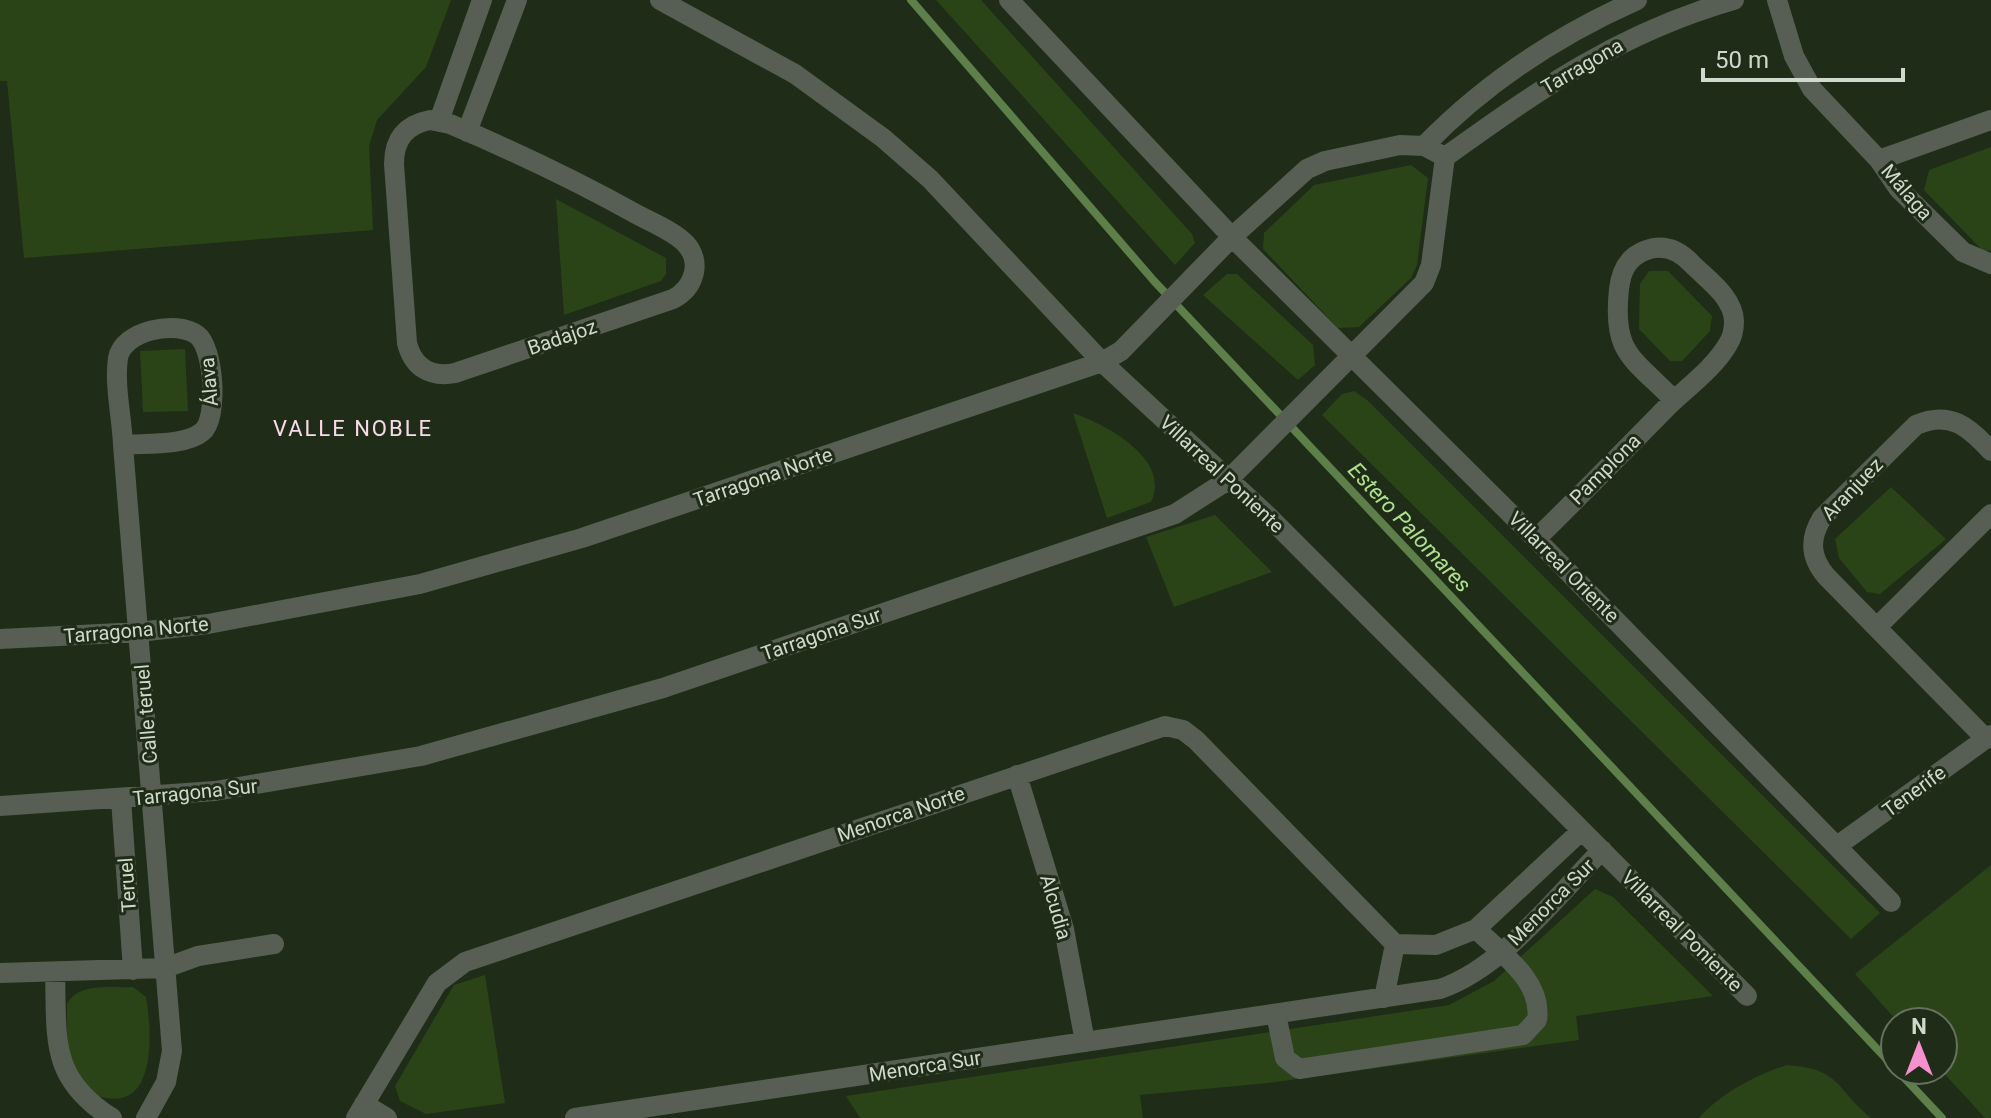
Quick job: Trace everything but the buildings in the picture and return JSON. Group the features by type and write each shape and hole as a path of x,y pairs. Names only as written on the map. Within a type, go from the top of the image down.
{"street":[{"path":"439,121 482,0"},
{"path":"467,132 517,0"},
{"name":"Villarreal Poniente","path":"660,0 795,74 883,138 973,223 1102,362 1267,515 1747,996"},
{"name":"Villarreal Oriente","path":"1009,0 1232,237 1536,539 1891,902"},
{"name":"Tarragona","path":"1424,146 1506,73 1562,38 1637,0"},
{"name":"Tarragona","path":"1445,157 1582,62 1668,22 1734,0"},
{"path":"1777,0 1802,74 1812,89 1879,160"},
{"name":"Málaga","path":"1991,120 1879,160 1898,188 1963,252 1991,264"},
{"name":"Badajoz","path":"439,121 587,187 679,238 687,245 695,263 688,289 673,299 455,373 434,374 424,369 410,354 407,343 394,153 397,142 412,125 439,121"},
{"name":"Tarragona Norte","path":"0,639 139,632 277,614 491,566 1102,362 1121,351 1232,237 1307,169 1325,161 1400,145 1424,146"},
{"path":"1424,146 1445,157"},
{"name":"Tarragona Sur","path":"0,806 153,797 349,771 421,756 578,713 1155,522 1194,505 1228,480 1325,386 1428,275 1445,157"},
{"name":"Pamplona","path":"1536,539 1674,400 1728,345 1734,324 1728,302 1682,253 1660,247 1639,252 1620,275 1616,328 1628,353 1674,400"},
{"name":"Álava","path":"123,445 195,437 208,426 213,413 209,361 205,343 199,336 180,330 144,332 124,344 118,365 123,445 139,632"},
{"name":"Aranjuez","path":"1988,737 1877,627 1814,559 1812,538 1822,518 1907,432 1926,421 1959,422 1991,451"},
{"path":"1877,627 1991,514"},
{"name":"Calle teruel","path":"139,632 153,797"},
{"name":"Menorca Norte","path":"360,1111 437,983 465,962 1155,728 1183,730 1395,944"},
{"name":"Tenerife","path":"1837,846 1988,737"},
{"name":"Alcudia","path":"1017,775 1064,929 1085,1042"},
{"name":"Teruel","path":"146,1118 166,1082 171,1064 153,797"},
{"name":"Teruel","path":"121,799 133,970"},
{"name":"Menorca Sur","path":"1395,944 1436,945 1476,929 1581,831"},
{"name":"Menorca Sur","path":"575,1118 1384,998 1459,983 1501,953 1602,850"},
{"name":"Menorca Sur","path":"1276,1014 1285,1058 1299,1069 1511,1040 1532,1029 1539,1008 1532,986 1476,929"},
{"path":"0,973 165,968 198,956 274,944"},
{"path":"1384,998 1395,944"},
{"path":"55,972 57,1043 65,1073 79,1094 112,1118"},
{"path":"360,1111 387,1118"}],"green space":[{"path":"0,0 451,0 426,67 377,120 369,146 373,230 24,258 7,81 0,81"},
{"path":"936,0 981,0 1192,234 1195,243 1175,265"},
{"path":"1991,147 1991,251 1982,250 1924,190 1929,170"},
{"path":"1411,165 1428,178 1417,265 1411,278 1359,327 1338,328 1263,249 1264,233 1314,185"},
{"path":"556,199 666,258 666,274 661,281 564,315"},
{"path":"1649,271 1668,271 1712,316 1710,331 1682,361 1670,361 1639,329 1640,284"},
{"path":"1227,274 1237,274 1313,345 1315,365 1298,380 1203,295"},
{"path":"185,349 188,411 143,412 140,351"},
{"path":"1354,391 1367,400 1880,913 1851,939 1322,415 1342,394"},
{"path":"1073,413 1117,435 1144,458 1155,486 1151,502 1107,518"},
{"path":"1891,487 1946,539 1880,594 1867,592 1839,558 1835,539"},
{"path":"1215,515 1272,572 1174,607 1146,537"},
{"path":"1991,865 1991,1118 1985,1118 1956,1086 1959,1086 1959,1006 1884,1006 1855,974"},
{"path":"1595,889 1613,897 1713,996 1576,1016 1579,1040 1268,1083 1140,1095 1143,1118 860,1118 846,1096 1449,1005 1494,981"},
{"path":"485,975 505,1103 426,1114 400,1101 395,1086 454,985"},
{"path":"133,987 146,997 149,1030 149,1049 141,1083 131,1094 116,1099 96,1095 81,1080 73,1062 67,1037 67,1004 72,997 87,989"},
{"path":"1787,1065 1828,1075 1871,1118 1699,1118 1740,1086"}],"waterway":[{"name":"Estero Palomares","path":"911,0 1154,281 1879,1051"},
{"name":"Estero Palomares","path":"1912,1086 1942,1118"}],"district":[{"name":"VALLE NOBLE","path":"353,428"}]}
